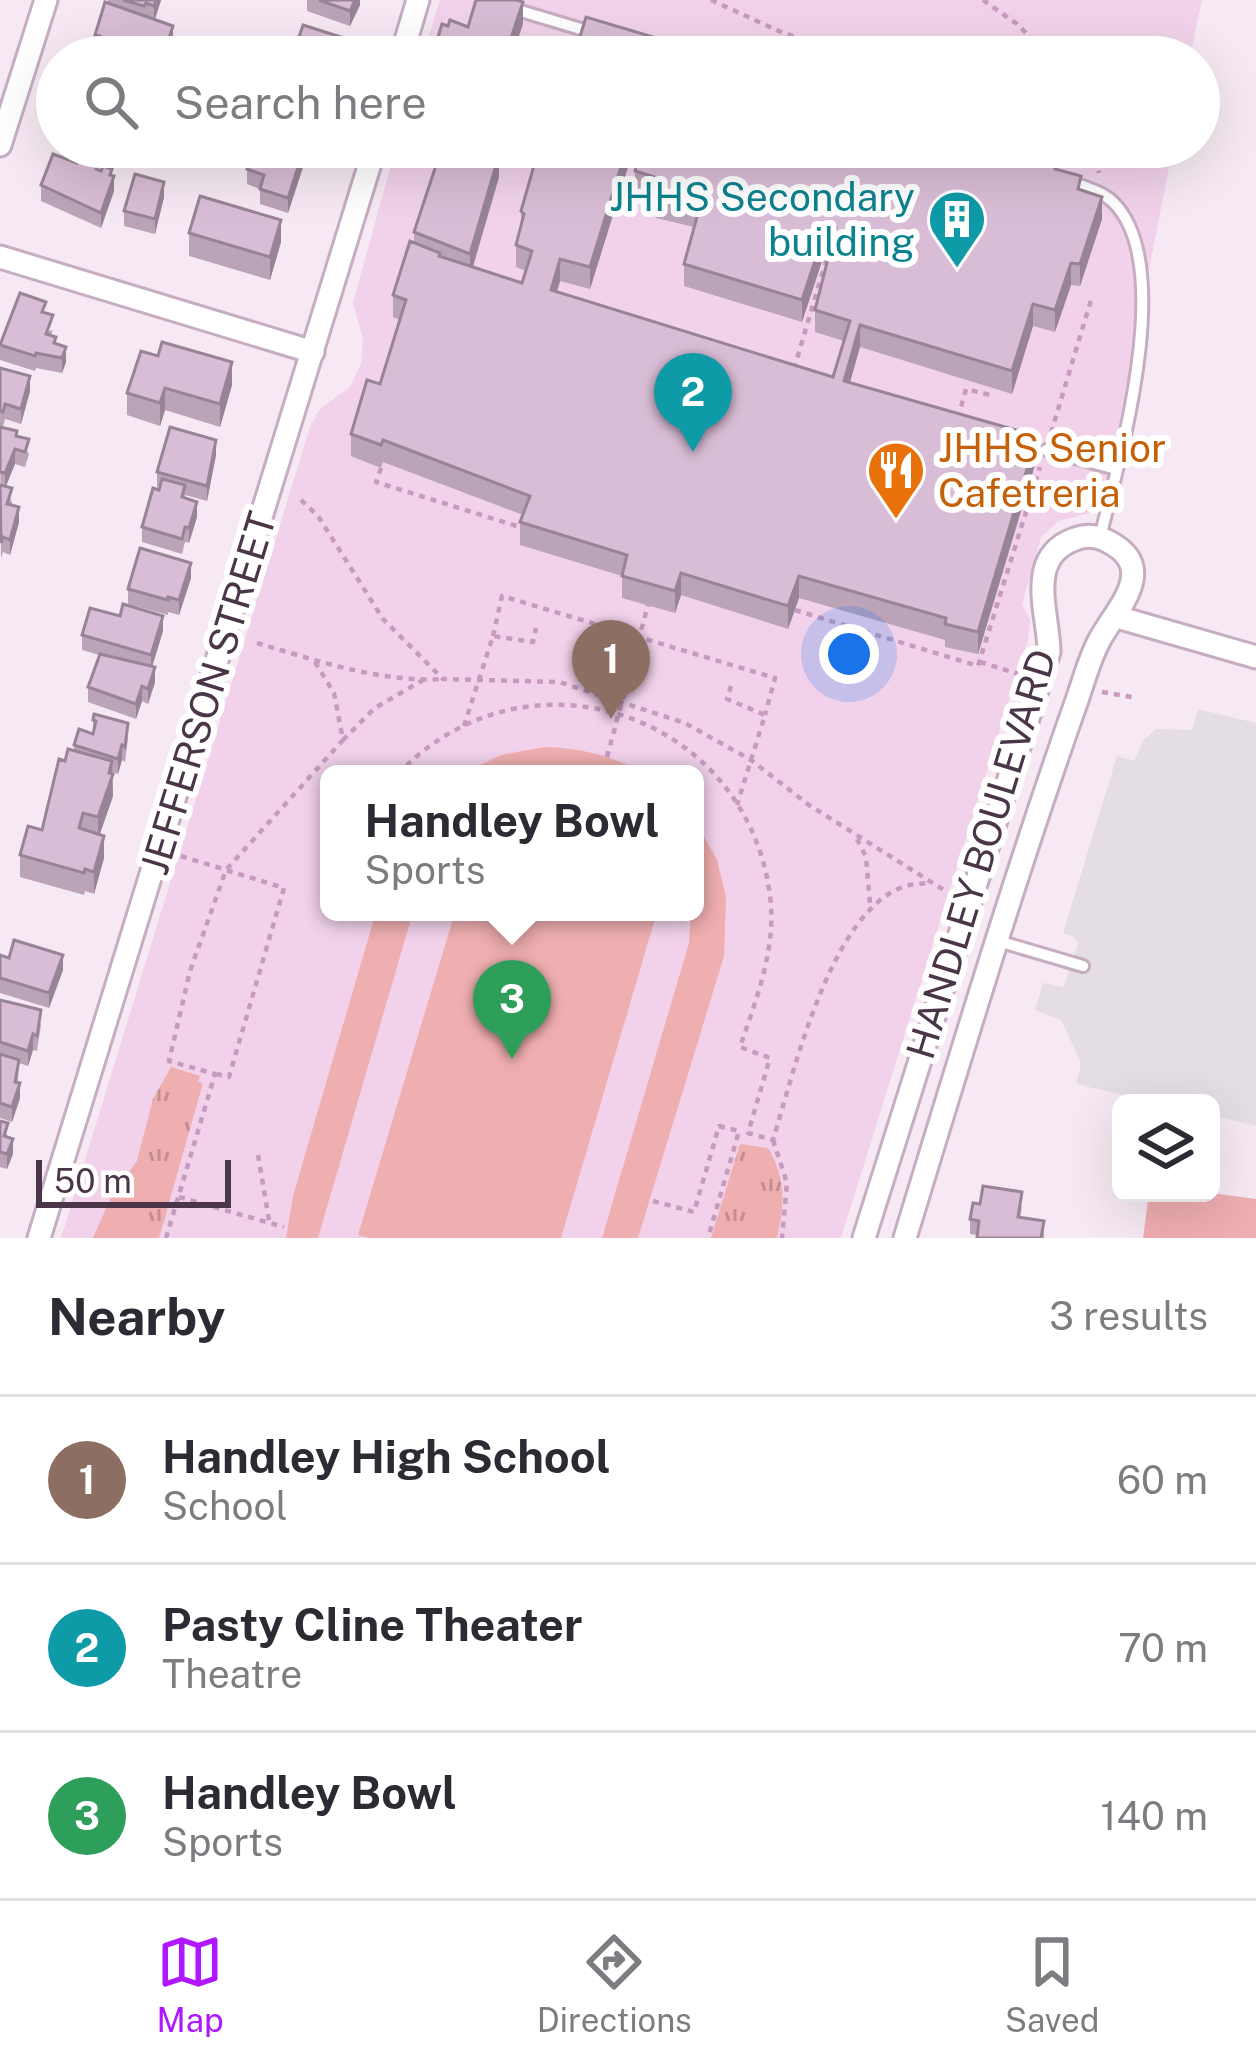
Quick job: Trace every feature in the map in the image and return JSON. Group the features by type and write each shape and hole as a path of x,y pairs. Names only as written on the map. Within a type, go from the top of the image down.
{"street":[{"path":"0,145 46,0"},
{"path":"407,36 418,0"},
{"name":"JEFFERSON STREET","path":"39,1238 369,168"},
{"path":"0,257 313,352"},
{"name":"HANDLEY BOULEVARD","path":"868,1227 1049,652 1041,590 1045,570 1066,542 1082,536 1100,537 1123,550 1132,574 1126,603 1094,651 907,1233"},
{"path":"1117,617 1256,657"},
{"path":"957,940 996,946"},
{"path":"868,1227 907,1233"}],"lane":[{"path":"505,6 606,36"},
{"path":"1050,175 1113,202 1136,253 1145,315 1141,360 1100,537"},
{"path":"1046,450 1116,469"},
{"path":"996,946 1083,966"}],"path":[{"path":"710,0 793,36"},
{"path":"983,0 1029,36"},
{"path":"792,375 828,254 833,256"},
{"path":"1057,414 1091,301"},
{"path":"956,423 966,388 990,395"},
{"path":"795,610 978,666 1046,450"},
{"path":"381,468 376,482 526,530"},
{"path":"301,500 318,516 383,620 442,679"},
{"path":"464,727 502,596 776,678 737,805"},
{"path":"608,757 648,605"},
{"path":"493,636 533,643 536,628"},
{"path":"257,643 313,660 424,680 559,682 685,723 751,760 854,835 949,892"},
{"path":"313,660 334,693 343,740"},
{"path":"980,662 1024,676"},
{"path":"320,765 375,708 424,680"},
{"path":"731,686 727,699 765,715"},
{"path":"1102,692 1137,698"},
{"path":"408,765 464,727 500,711 548,704 592,706 620,714 691,749 737,805 764,864 771,900 765,968 740,1047 770,1058 748,1132 773,1140"},
{"path":"181,856 226,870 284,888 230,1077 169,1061 190,970 226,870 320,766"},
{"path":"854,835 863,848 870,878 868,908"},
{"path":"782,1238 787,1183 773,1140 810,1021 840,954 868,908 895,889 930,884"},
{"path":"166,1238 215,1074"},
{"path":"653,1201 694,1213 719,1126 739,1131 708,1238"},
{"path":"258,1155 269,1223"},
{"path":"178,1197 284,1227"}],"shaded area":[{"path":"440,0 1202,0 1194,36 429,36"},
{"path":"390,168 1169,168 1106,491 1097,511 1059,521 1041,537 1022,604 1030,620 1028,640 841,1238 61,1238 310,427 320,409 350,387 361,364 363,339 353,303"},
{"path":"1198,709 1256,723 1256,1126 1220,1117 1220,1094 1119,1094 1076,1084 1081,1064 1062,1021 1035,1010 1043,983 1064,987 1078,944 1063,933 1117,756 1134,761 1143,741 1156,729 1192,730"}],"green space":[{"path":"545,747 571,749 627,765 480,765 501,755"},
{"path":"704,836 717,860 726,897 724,956 638,1238 602,1238 689,943 690,921 704,921"},
{"path":"373,921 410,921 318,1238 286,1238 293,1196"},
{"path":"452,921 654,921 561,1238 358,1235"},
{"path":"171,1067 200,1076 198,1082 203,1083 159,1238 93,1238 111,1197 137,1161 153,1099"},
{"path":"740,1144 768,1148 774,1159 782,1192 777,1238 711,1238"},
{"path":"1220,1194 1256,1199 1256,1238 1143,1238 1148,1202 1220,1202"}],"building":[{"path":"123,0 156,0 154,6 144,6"},
{"path":"319,0 355,0 350,11"},
{"path":"476,0 523,2 512,36 438,36 442,24 448,26 450,20 468,27"},
{"path":"105,2 173,26 170,36 95,35"},
{"path":"586,17 650,36 580,36"},
{"path":"303,25 338,36 299,36"},
{"path":"48,168 109,168 114,176 101,213 41,185"},
{"path":"298,168 288,198 260,189 264,175 247,169"},
{"path":"435,168 495,168 470,254 414,232"},
{"path":"533,168 621,168 590,267 560,259 551,290 833,377 850,321 815,310 836,227 827,224 802,300 684,264 700,206 656,196 661,179 636,168 1055,168 1081,176 1078,189 1102,197 1080,264 1071,263 1055,310 1033,304 1012,371 860,325 844,381 1037,436 978,632 945,624 946,618 799,576 788,606 681,573 675,591 622,576 627,555 520,522 530,496 383,440 381,445 351,434 367,380 380,384 406,300 393,295 410,241 439,256 522,283 532,251 516,245"},
{"path":"135,174 164,182 155,219 124,211"},
{"path":"200,196 281,220 270,257 189,233"},
{"path":"20,293 46,302 42,312 53,315 46,334 66,347 62,358 0,345"},
{"path":"162,342 232,362 220,404 165,388 160,403 127,393 141,351 158,356"},
{"path":"0,368 30,376 21,409 5,404 0,411"},
{"path":"0,427 29,439 25,452 15,449 5,473 0,472"},
{"path":"170,427 216,440 207,486 157,472"},
{"path":"162,479 185,485 182,497 197,502 182,539 142,527 153,488 159,490"},
{"path":"0,485 12,488 7,504 19,507 10,540 3,537 1,543"},
{"path":"140,548 191,563 179,600 128,589"},
{"path":"123,604 163,616 151,655 82,635 90,608 120,616"},
{"path":"100,654 155,667 148,689 142,686 136,704 88,687"},
{"path":"94,714 128,723 118,759 74,745 79,729 93,734"},
{"path":"68,749 112,761 109,773 113,774 98,817 83,813 79,828 104,836 94,872 20,855 28,826 42,830 59,759 65,761"},
{"path":"14,940 63,955 49,993 0,978 0,955 9,958"},
{"path":"0,1000 41,1010 37,1036 33,1034 28,1051 0,1042"},
{"path":"0,1054 19,1060 15,1082 20,1083 12,1107 0,1103"},
{"path":"0,1121 8,1123 4,1136 13,1139 7,1154 0,1152"},
{"path":"983,1186 1022,1192 1018,1217 1044,1221 1041,1238 977,1238 979,1221 970,1219 973,1203 980,1204"}],"place":[{"name":"JHHS Secondary building","path":"957,270"},
{"name":"Pasty Cline Theater","path":"693,452"},
{"name":"JHHS Senior Cafetreria","path":"896,521"},
{"name":"Handley High School","path":"611,719"},
{"name":"Handley Bowl","path":"512,1059"}]}
